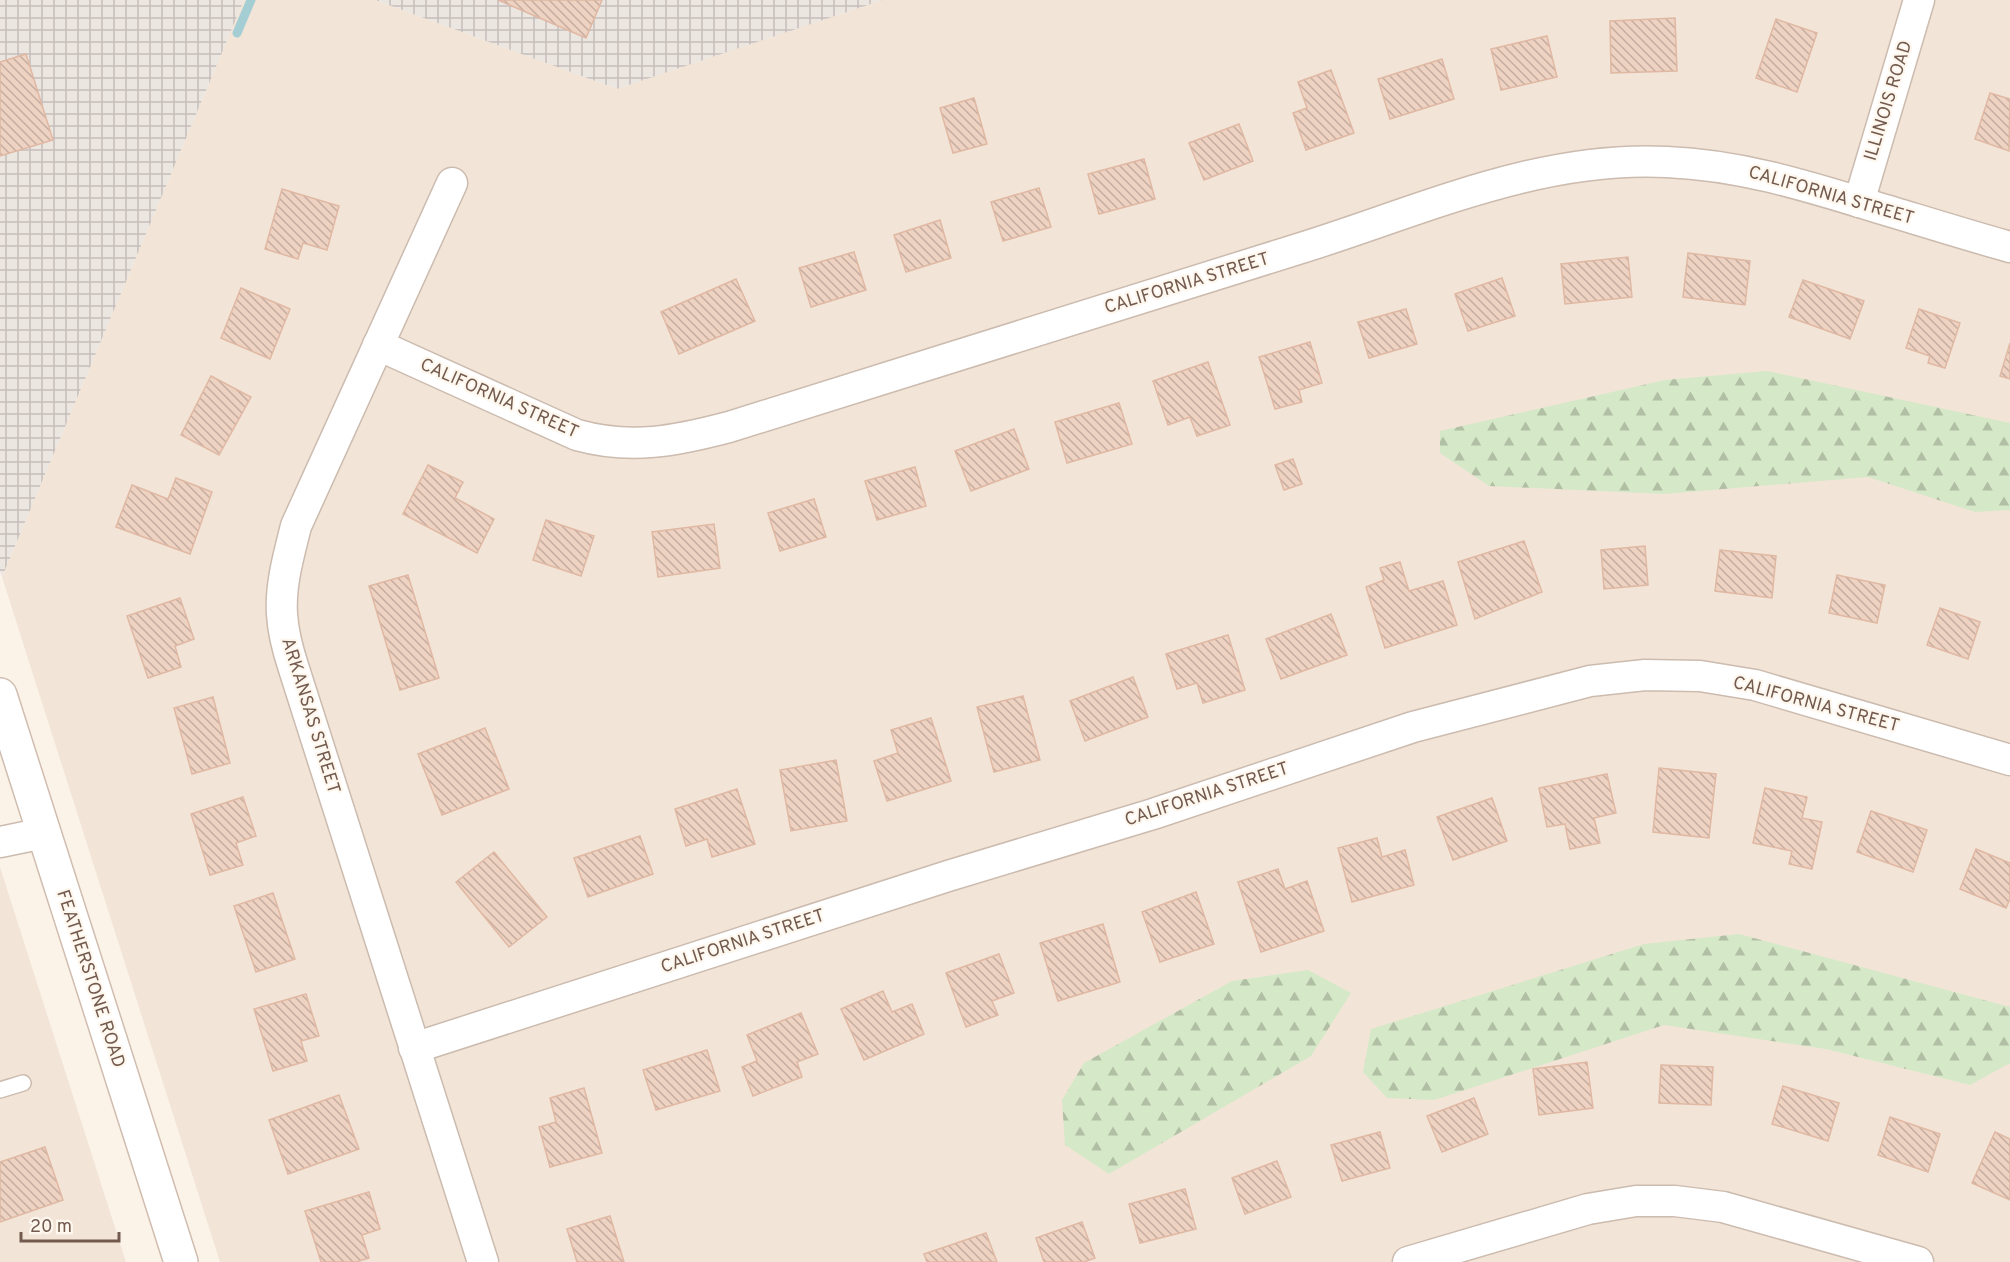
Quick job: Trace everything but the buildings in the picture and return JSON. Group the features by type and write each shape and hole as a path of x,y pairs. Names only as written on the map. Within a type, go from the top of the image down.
{"street":[{"name":"ILLINOIS ROAD","path":"1859,202 1919,0"},
{"name":"CALIFORNIA STREET","path":"378,345 577,435 597,441 642,444 694,436 729,427 1305,247 1492,185 1541,172 1616,162 1666,162 1729,168 1778,178 2010,247"},
{"name":"ARKANSAS STREET","path":"452,183 296,526 286,570 282,613 285,641 483,1262"},
{"name":"CALIFORNIA STREET","path":"414,1048 1413,728 1590,681 1645,675 1701,676 1755,685 2010,760"},
{"name":"FEATHERSTONE ROAD","path":"0,695 181,1262"},
{"path":"0,842 44,833"},
{"path":"1408,1262 1588,1209 1636,1201 1675,1201 1723,1207 1918,1262"}],"lane":[{"path":"0,1090 23,1083"}],"shaded area":[{"path":"0,0 244,0 2,577 0,571"},
{"path":"244,0 375,0 617,89 883,0 2010,0 2010,1262 220,1262 2,577"},
{"path":"375,0 883,0 617,89"},
{"path":"0,867 126,1262 0,1262"}],"green space":[{"path":"1767,371 2010,423 2010,510 1975,512 1868,477 1664,494 1489,486 1440,453 1440,431 1665,380"},
{"path":"1739,934 2010,1007 2010,1063 1970,1085 1826,1049 1664,1025 1434,1100 1387,1098 1363,1072 1371,1029 1644,944"},
{"path":"1308,970 1351,993 1311,1056 1109,1174 1065,1145 1062,1100 1084,1063 1232,981"}],"waterway":[{"path":"237,33 251,0"}]}
